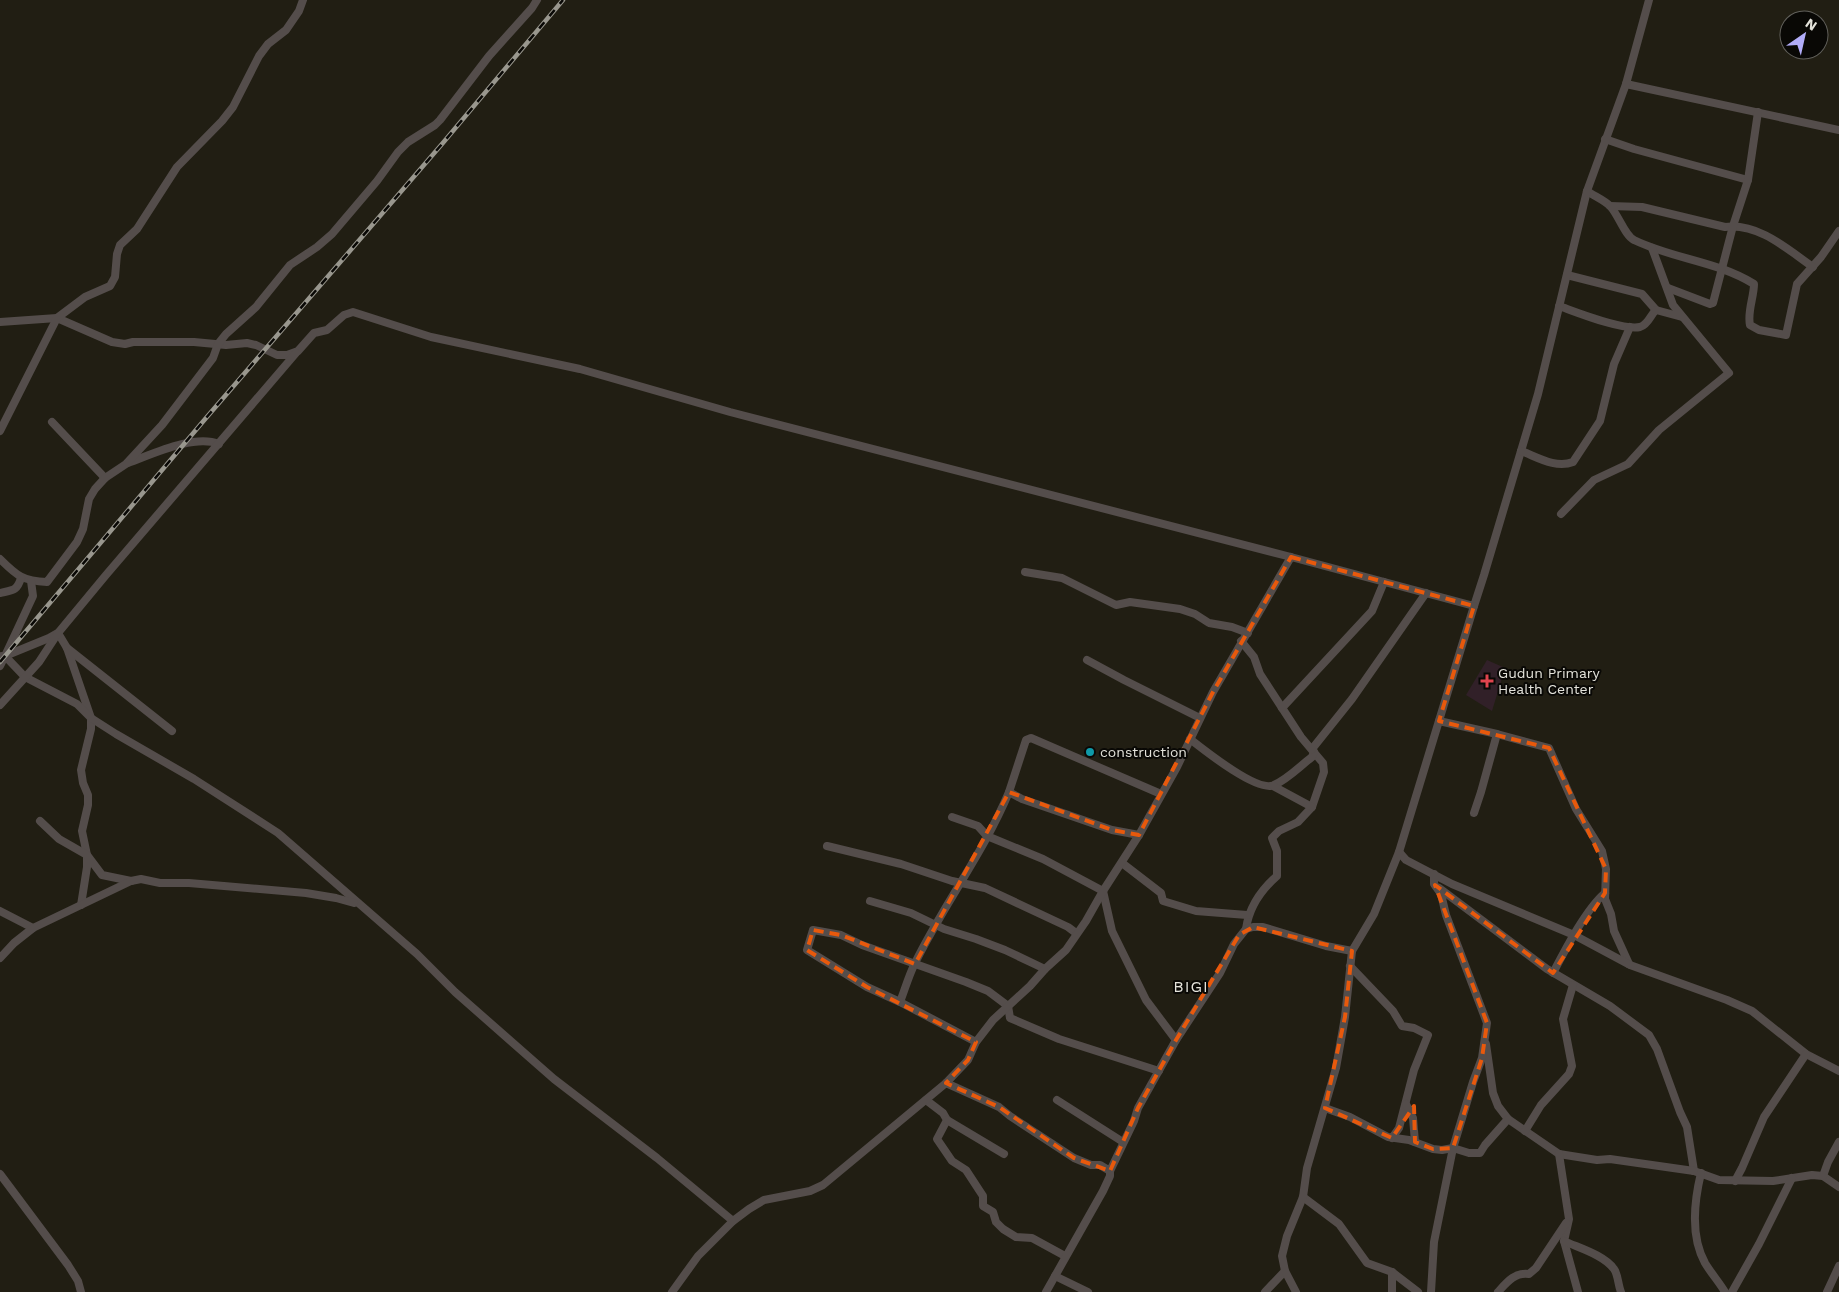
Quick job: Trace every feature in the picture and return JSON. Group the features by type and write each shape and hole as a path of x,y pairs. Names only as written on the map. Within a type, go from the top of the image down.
{"street":[{"path":"0,431 57,318 85,297 110,286 115,277 117,254 120,245 137,229 177,167 222,121 233,107 259,56 268,44 286,30 299,11 303,0"},
{"path":"0,559 21,578 47,582 77,542 83,529 89,499 106,478 126,464 162,425 213,358 218,344 236,324 256,307 290,265 318,247 332,234 377,181 398,152 408,142 435,126 537,0"},
{"path":"1296,1292 1285,1271 1282,1256 1287,1236 1303,1197 1307,1168 1336,1068 1352,951 1374,914 1400,852 1538,394 1587,191 1626,84 1649,0"},
{"path":"1626,84 1839,130"},
{"path":"1668,288 1710,304 1713,303 1733,226 1748,180 1758,112"},
{"path":"1605,139 1634,149 1748,180"},
{"path":"1587,191 1610,206 1632,239 1652,248 1723,268 1742,276 1754,284 1749,319 1750,325 1759,330 1786,335 1797,284 1813,267 1839,231"},
{"path":"1610,206 1642,207 1725,227 1733,226 1768,236 1791,250 1813,267"},
{"path":"1561,514 1594,480 1628,464 1658,430 1729,373 1674,305 1652,248"},
{"path":"1567,275 1642,294 1656,310 1682,317"},
{"path":"1559,306 1614,324 1630,327 1640,327 1650,320 1652,313 1656,310"},
{"path":"0,705 40,662 58,633 298,350 314,333 327,330 344,315 353,312 431,337 580,369 730,412 1474,606"},
{"path":"0,322 57,318 112,342 125,344 133,342 247,343 277,355 287,355 298,350"},
{"path":"1521,451 1556,464 1565,465 1573,462 1600,422 1614,364 1630,327"},
{"path":"52,422 106,478"},
{"path":"126,464 179,445 210,440 219,444"},
{"path":"672,1292 698,1256 733,1220 764,1200 810,1191 823,1185 946,1083 968,1060 976,1042 993,1020 1066,950 1139,836 1177,767 1200,718 1241,642 1291,557"},
{"path":"1025,572 1062,578 1116,605 1136,602 1180,609 1195,614 1209,623 1232,627 1248,633"},
{"path":"0,593 14,590 19,586 21,578"},
{"path":"0,666 3,656 33,596 31,581"},
{"path":"1282,708 1372,611 1384,582"},
{"path":"1273,786 1312,757 1313,751 1426,593"},
{"path":"58,633 67,648 91,718 91,729 81,770 88,800 82,831 87,855 87,867 81,905"},
{"path":"3,656 58,633"},
{"path":"1241,642 1254,657 1260,674 1301,737 1323,763 1324,772 1312,807 1298,822 1279,831 1272,838 1277,851 1277,876 1263,888 1248,915 1246,929"},
{"path":"67,648 172,730"},
{"path":"3,656 25,677 76,704 91,718 148,754 194,779 278,833 417,954 455,992 554,1079 643,1146 733,1220"},
{"path":"1087,660 1200,718"},
{"path":"1439,721 1549,748 1576,809 1602,851 1606,869 1605,892 1614,930 1630,965"},
{"path":"1474,813 1497,734"},
{"path":"900,1002 915,964 960,882 996,822 1009,792 1026,740 1031,738 1161,794"},
{"path":"1190,739 1240,774 1266,786 1273,786 1312,807"},
{"path":"1009,792 1022,799 1058,812 1112,830 1139,836"},
{"path":"952,816 978,826 987,836 1043,859 1102,891 1112,931 1146,1000 1176,1040"},
{"path":"40,821 59,839 87,855 102,875 131,881"},
{"path":"828,846 985,888 1068,927 1076,933"},
{"path":"1400,852 1406,860 1452,884 1574,935 1630,965 1752,1011 1806,1054 1839,1071"},
{"path":"1122,863 1161,892 1163,901 1196,911 1248,915"},
{"path":"1431,1292 1434,1242 1453,1148 1482,1058 1487,1023 1446,916 1441,894 1434,884 1434,874"},
{"path":"0,958 32,928 131,881 141,879 160,883 189,883 306,893 349,901 361,906"},
{"path":"1434,884 1553,973 1610,1006 1649,1035 1657,1049 1687,1127 1697,1172 1695,1233 1704,1261 1725,1292"},
{"path":"1553,973 1574,935 1605,892"},
{"path":"870,901 911,913 936,925 1005,950 1045,969"},
{"path":"0,911 32,928"},
{"path":"1046,1292 1103,1191 1138,1108 1158,1071 1220,973 1237,939 1246,929 1264,927 1326,946 1352,951"},
{"path":"976,1042 867,987 807,950 813,930 841,935 988,991 1008,1006 1010,1018 1059,1039 1158,1071"},
{"path":"1350,966 1393,1011 1402,1026 1414,1028 1428,1034 1414,1070 1399,1128 1392,1138"},
{"path":"1525,1131 1541,1105 1569,1074 1572,1066 1562,1019 1573,985"},
{"path":"1485,1039 1493,1093 1498,1106 1508,1119 1560,1154 1597,1160 1610,1159 1697,1172 1719,1180 1773,1181 1812,1175 1823,1176 1839,1187"},
{"path":"1735,1181 1764,1117 1806,1054"},
{"path":"946,1083 999,1107 1074,1158 1091,1165 1100,1165 1110,1171"},
{"path":"926,1100 943,1114 947,1120 1004,1154"},
{"path":"1056,1100 1123,1142"},
{"path":"1406,1104 1413,1118 1415,1142"},
{"path":"1325,1108 1350,1117 1392,1138 1415,1142 1433,1149 1453,1148 1469,1153 1480,1153 1508,1119"},
{"path":"947,1120 937,1139 952,1161 966,1170 983,1196 983,1206 993,1212 996,1222 1016,1237 1032,1238 1065,1256"},
{"path":"1823,1176 1839,1142"},
{"path":"1560,1154 1568,1219 1564,1241 1578,1292"},
{"path":"0,1174 68,1265 78,1281 81,1292"},
{"path":"1732,1292 1759,1244 1792,1178"},
{"path":"1303,1197 1339,1224 1368,1263 1392,1272 1418,1292"},
{"path":"1498,1292 1509,1280 1522,1273 1529,1274 1536,1268 1568,1219"},
{"path":"1564,1241 1602,1259 1613,1267 1616,1271 1621,1292"},
{"path":"1827,1292 1839,1266"},
{"path":"1268,1290 1285,1271"},
{"path":"1392,1272 1392,1292"},
{"path":"1055,1276 1088,1292"}],"highlighted area":[{"path":"1291,557 1474,606 1439,721 1549,748 1606,869 1605,893 1553,973 1435,885 1487,1023 1482,1058 1453,1148 1433,1149 1415,1142 1414,1106 1392,1138 1325,1108 1345,1017 1352,951 1253,927 1239,935 1176,1040 1138,1108 1110,1171 1074,1158 999,1107 946,1083 968,1060 976,1042 867,987 807,950 813,930 841,935 915,964 1009,792 1112,830 1139,835 1213,692"}],"shaded area":[{"name":"Gudun Primary Health Center","path":"1487,660 1505,668 1492,711 1466,695"}],"railway":[{"path":"0,662 563,0"}],"place":[{"name":"Gudun Primary Health Center","path":"1487,681"},
{"name":"construction","path":"1090,752"}],"district":[{"name":"BIGI","path":"1191,986"}]}
